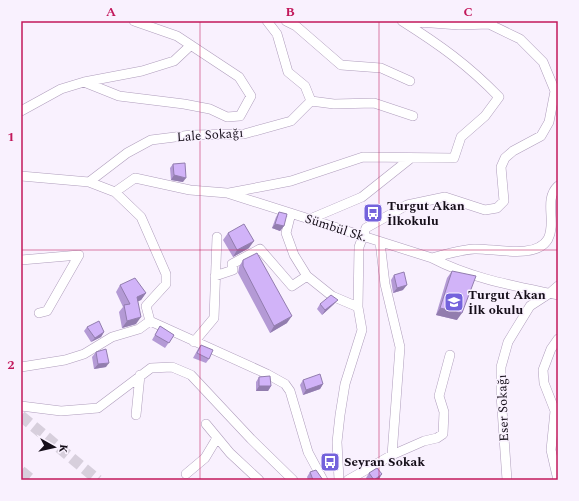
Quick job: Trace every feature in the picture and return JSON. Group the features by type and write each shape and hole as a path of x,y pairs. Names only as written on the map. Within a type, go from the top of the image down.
{"street":[{"path":"84,82 119,96 184,104 210,109 226,117 240,116 251,96 239,77 177,36 134,21"},
{"path":"267,21 277,34 288,72 306,86 311,101 334,104 374,103 413,116"},
{"path":"286,21 296,26 341,65 381,68 410,81"},
{"path":"339,480 337,442 340,415 345,384 362,330 358,307 359,247 366,228 408,205 446,197 485,210 497,208 504,201 501,167 505,158 513,151 541,136 549,122 555,91 543,62 520,38 493,23 460,25 402,21"},
{"path":"227,193 291,181 363,157 454,158 461,137 485,116 499,97 476,73 445,48 402,21"},
{"path":"21,111 61,89 84,82 142,71 174,60 191,45"},
{"name":"Lale Sokağı","path":"89,182 127,153 151,140 191,135 244,134 292,121 311,101"},
{"path":"310,219 362,197 410,158"},
{"path":"21,176 89,182 115,192 141,217 166,274 166,284 146,306 150,321 267,374 285,384 290,391 308,452 323,480"},
{"name":"Sümbül Sk.","path":"115,192 135,178 190,190 227,193 432,258 452,269 487,280 554,294"},
{"path":"432,258 454,252 475,249 518,251 539,247 545,243 549,237 551,228 550,202 558,186"},
{"path":"291,213 286,233 294,255 307,276 332,296 358,307"},
{"path":"194,342 214,318 217,237"},
{"path":"380,242 385,284 400,347 392,455"},
{"path":"215,276 233,270 232,264 260,249 292,286 307,276"},
{"path":"21,260 79,255 47,311 39,313"},
{"name":"Eser Sokağı","path":"507,480 501,395 501,367 508,342 530,306 554,294 558,286"},
{"path":"21,367 65,360 84,354 112,337 139,329 150,321"},
{"path":"558,339 551,349 543,370 544,383 555,411 551,450 558,480"},
{"path":"348,480 392,455 424,441 437,438 443,434 444,412 439,396 450,355"},
{"path":"21,406 61,411 98,408 111,400 140,375 151,368 172,367 191,375 251,439 293,480"},
{"path":"136,415 140,375"},
{"path":"549,394 558,399"},
{"path":"206,424 230,453 259,480"},
{"path":"186,474 205,458 217,438"}],"building":[{"path":"185,163 186,178 174,175 173,164"},
{"path":"279,212 287,214 284,226 275,224"},
{"path":"244,224 254,241 237,250 228,233"},
{"path":"257,253 292,316 274,326 243,266 243,260"},
{"path":"452,271 476,276 462,313 440,308"},
{"path":"404,272 407,285 397,288 394,275"},
{"path":"135,278 146,293 137,297 141,317 127,321 124,305 130,304 120,285"},
{"path":"331,295 338,300 325,310 320,304"},
{"path":"99,321 104,332 95,338 87,327"},
{"path":"160,326 174,335 169,343 155,335"},
{"path":"201,345 213,350 209,359 197,353"},
{"path":"106,349 109,363 98,364 96,352"},
{"path":"320,374 323,384 306,390 303,380"},
{"path":"270,376 271,386 259,386 259,377"},
{"path":"377,468 382,474 374,480 369,473"},
{"path":"316,470 323,480 313,480 310,472"}],"tunnel":[{"path":"21,416 98,480"},
{"path":"21,471 32,480"}],"place":[{"name":"Turgut Akan İlkokulu","path":"373,213"},
{"name":"Turgut Akan İlk okulu","path":"454,302"},
{"name":"Seyran Sokak","path":"330,462"}]}
